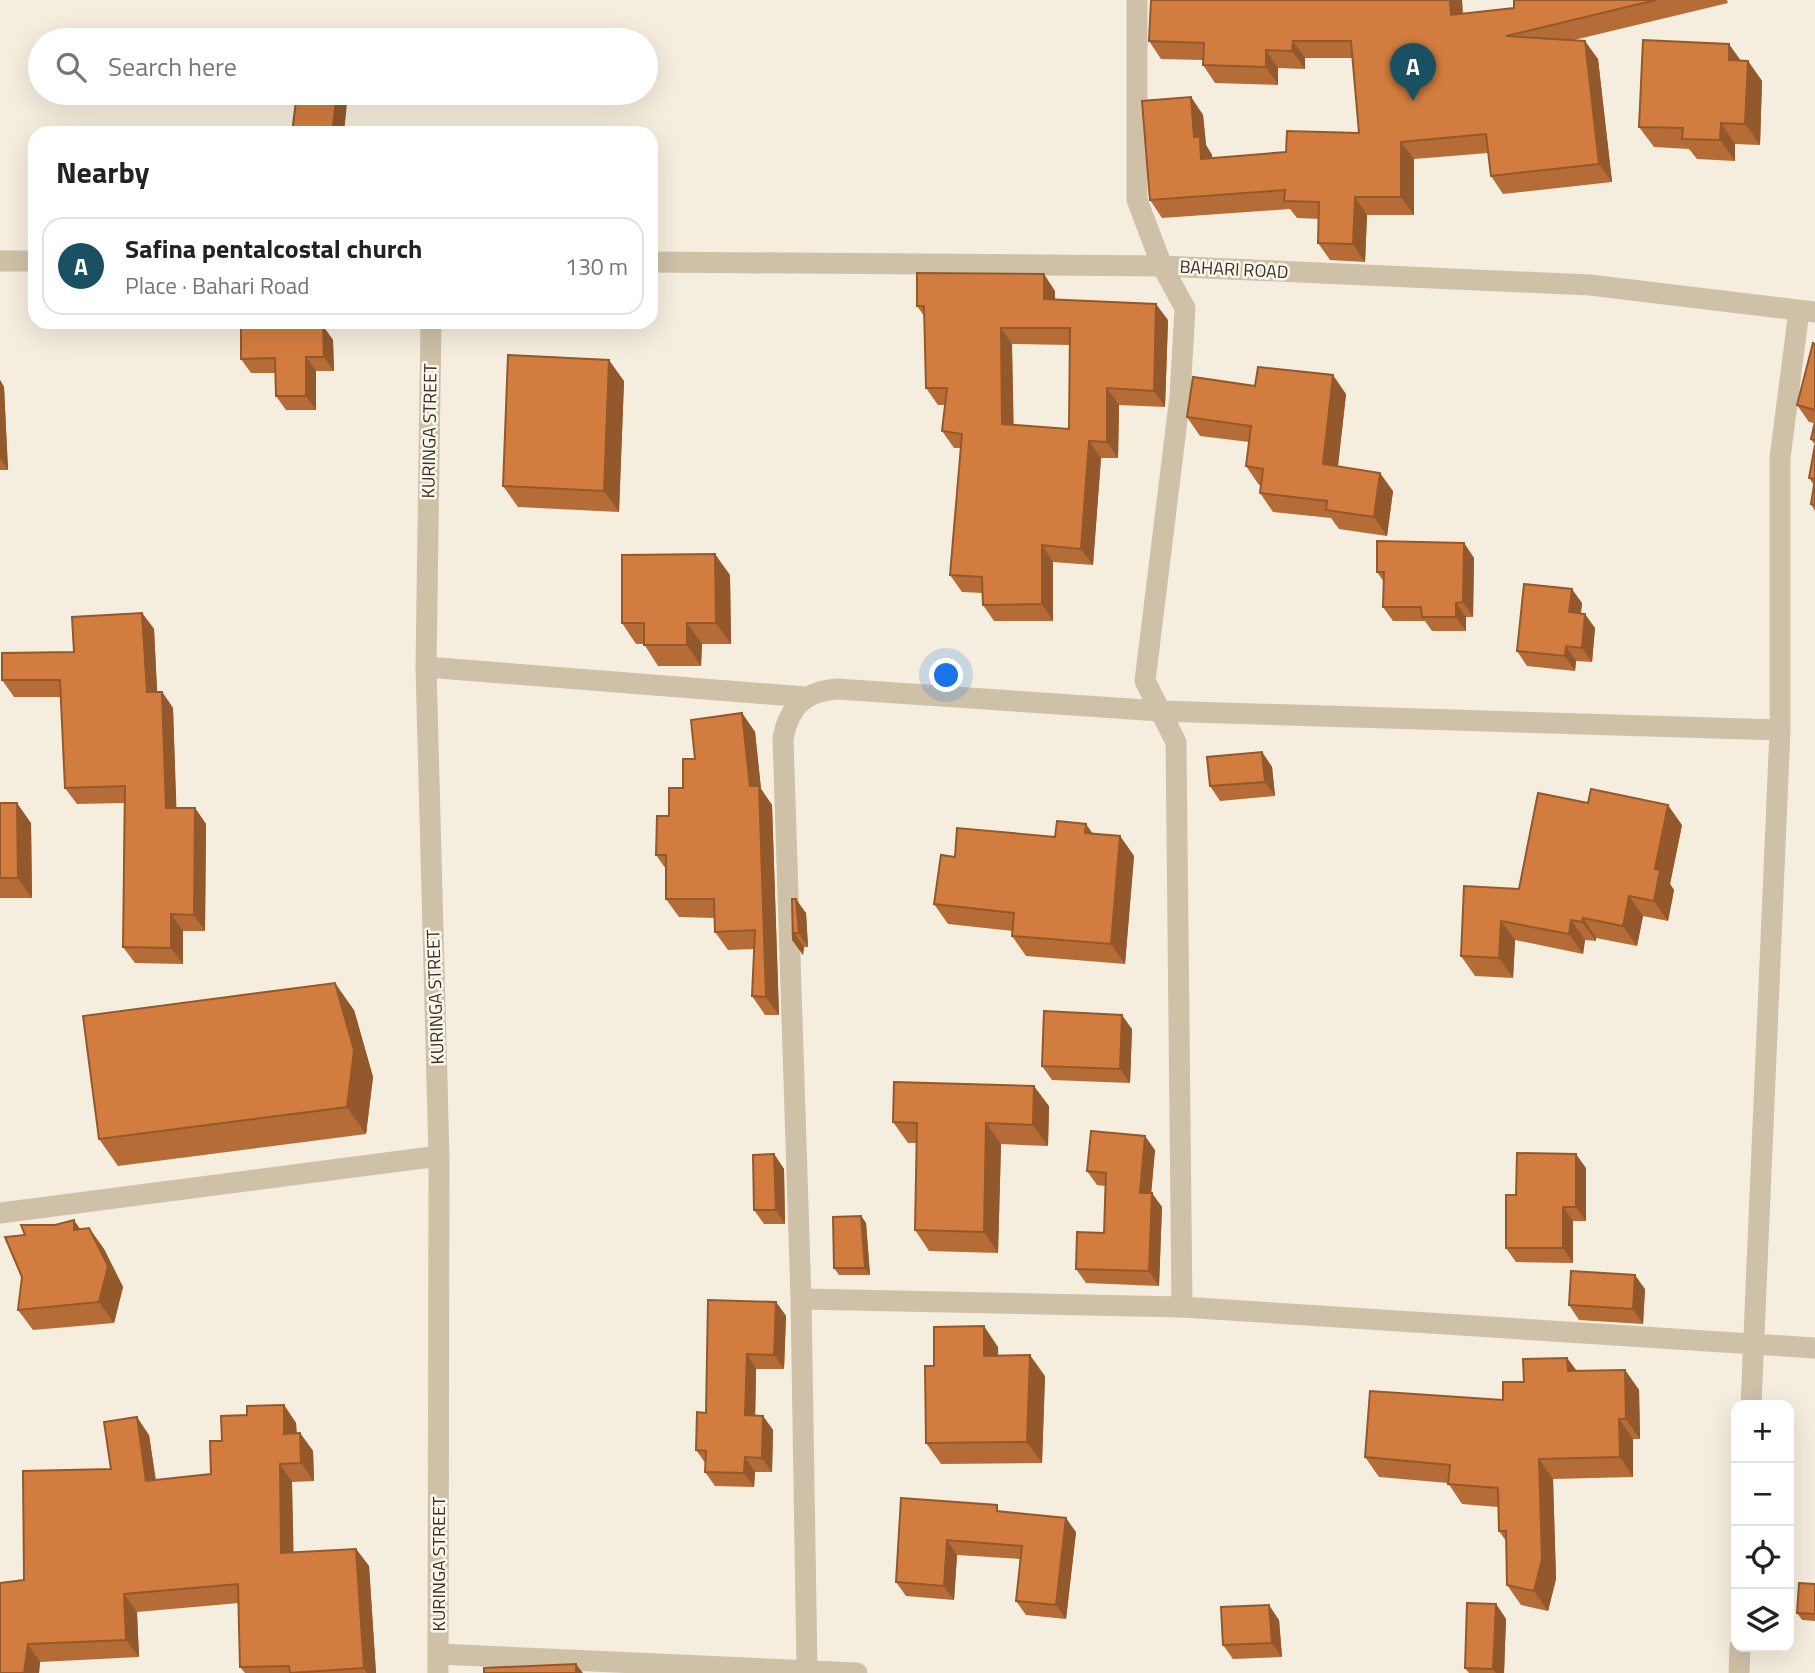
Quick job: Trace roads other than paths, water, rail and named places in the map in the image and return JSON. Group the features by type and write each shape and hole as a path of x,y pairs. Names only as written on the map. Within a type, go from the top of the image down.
{"street":[{"path":"1137,0 1137,200 1162,266 1185,308 1180,396 1144,681 1176,742 1182,1307"},
{"path":"0,261 28,261"},
{"name":"BAHARI ROAD","path":"658,262 1162,266 1590,285 1807,311"},
{"path":"1751,1400 1780,730 1780,458 1807,311"},
{"name":"KURINGA STREET","path":"431,329 426,667 439,1156 438,1664"},
{"path":"426,667 806,697"},
{"path":"807,1669 801,1299 783,738 786,722 806,697 821,690 837,689 1160,711 1780,730"},
{"path":"0,1213 439,1156"},
{"path":"801,1299 1182,1307 1815,1348"},
{"path":"1739,1673 1740,1652"},
{"path":"438,1664 807,1669 857,1673"}],"place":[{"name":"Safina pentalcostal church","path":"1413,101"}]}
